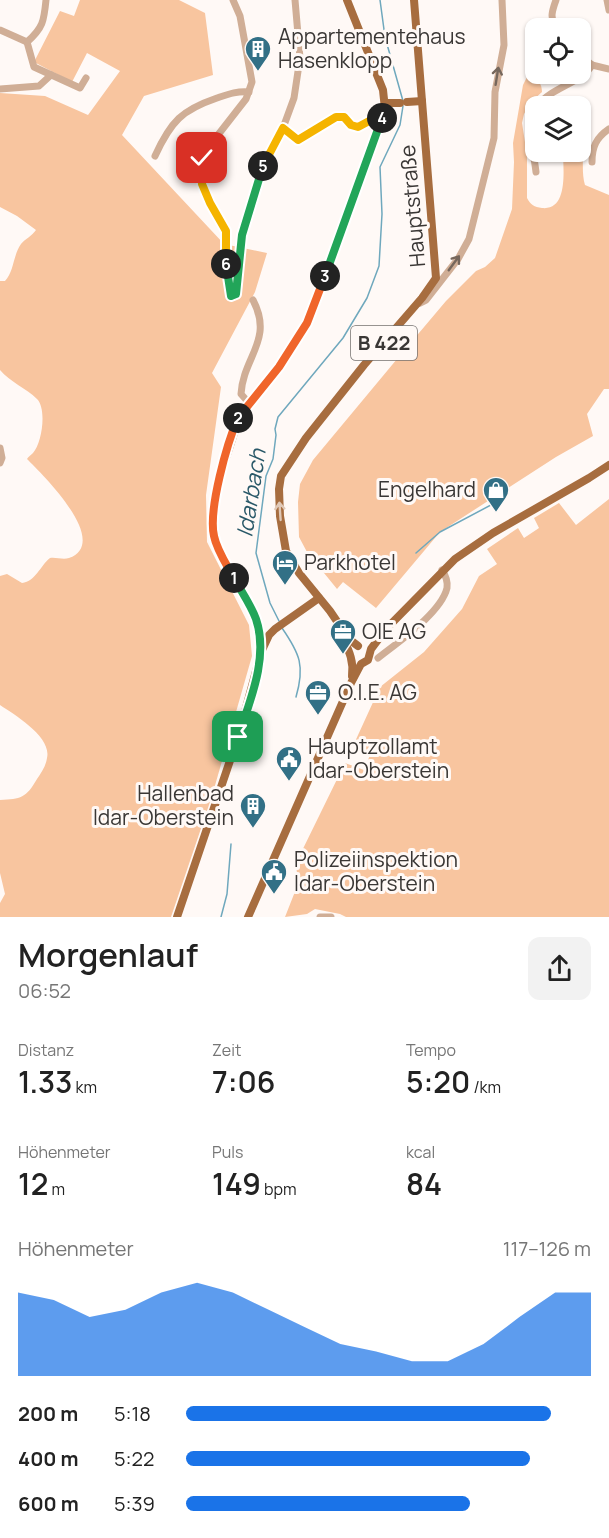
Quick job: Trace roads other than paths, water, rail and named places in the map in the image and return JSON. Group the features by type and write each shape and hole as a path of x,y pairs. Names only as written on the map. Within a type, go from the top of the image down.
{"main road":[{"path":"269,635 255,618 216,544 213,530 217,493 233,432 239,418 279,367 307,323 384,113 386,103 383,90 347,0"},
{"name":"Hauptstraße","path":"248,917 351,683 359,653 294,567 283,541 279,516 281,476 306,438 434,284 437,272 414,0"},
{"path":"386,103 422,101"},
{"path":"359,653 386,629 442,570 475,544 609,465"},
{"path":"177,917 238,737 261,653 269,635 319,598"},
{"path":"255,618 261,653"},
{"name":"Hauptstraße","path":"255,917 256,897"}],"street":[{"path":"27,42 40,30 45,17 46,0"},
{"path":"233,0 240,16 252,82 246,99 207,149 202,158 201,170 202,184 226,231 226,267 231,296 236,294 242,235 260,174 283,128 294,98 300,58 295,0"},
{"path":"415,306 426,300 458,260 469,239 494,138 495,92 504,45 502,0"},
{"path":"551,18 556,0"},
{"path":"607,0 609,10"},
{"path":"0,30 27,42"},
{"path":"27,42 34,67 80,88 86,78"},
{"path":"548,96 557,88 585,75 592,65 609,69"},
{"path":"0,89 39,86 51,75"},
{"path":"155,156 172,124 193,106 237,91 249,92"},
{"path":"283,128 298,140 336,117 344,117 351,125 358,127 384,113"},
{"path":"592,162 592,148 596,140 609,129"},
{"path":"536,162 537,172"},
{"path":"249,403 241,394 242,378 254,357 261,334 259,312 253,300"},
{"path":"0,448 2,458 0,463"},
{"path":"378,658 433,610 443,597 447,587 447,577 442,570"},
{"path":"320,917 331,917"}],"waterway":[{"name":"Idarbach","path":"380,0 385,37 403,101"},
{"name":"Idarbach","path":"279,621 270,603 256,553 266,476 273,459 275,429 278,417 343,338 367,298 379,266 382,214 380,167 400,125 403,106"},
{"path":"416,553 440,532 506,497"},
{"name":"Idarbach","path":"282,628 293,645 299,661 300,677 296,697"},
{"name":"Idarbach","path":"221,917 227,894 231,844"}],"place":[{"name":"Appartementehaus Hasenklopp","path":"258,72"},
{"name":"Engelhard","path":"496,513"},
{"name":"Parkhotel","path":"285,586"},
{"name":"OIE AG","path":"343,655"},
{"name":"O.I.E. AG","path":"318,716"},
{"name":"Hauptzollamt Idar-Oberstein","path":"289,782"},
{"name":"Hallenbad Idar-Oberstein","path":"253,829"},
{"name":"Polizeiinspektion Idar-Oberstein","path":"274,895"}]}
